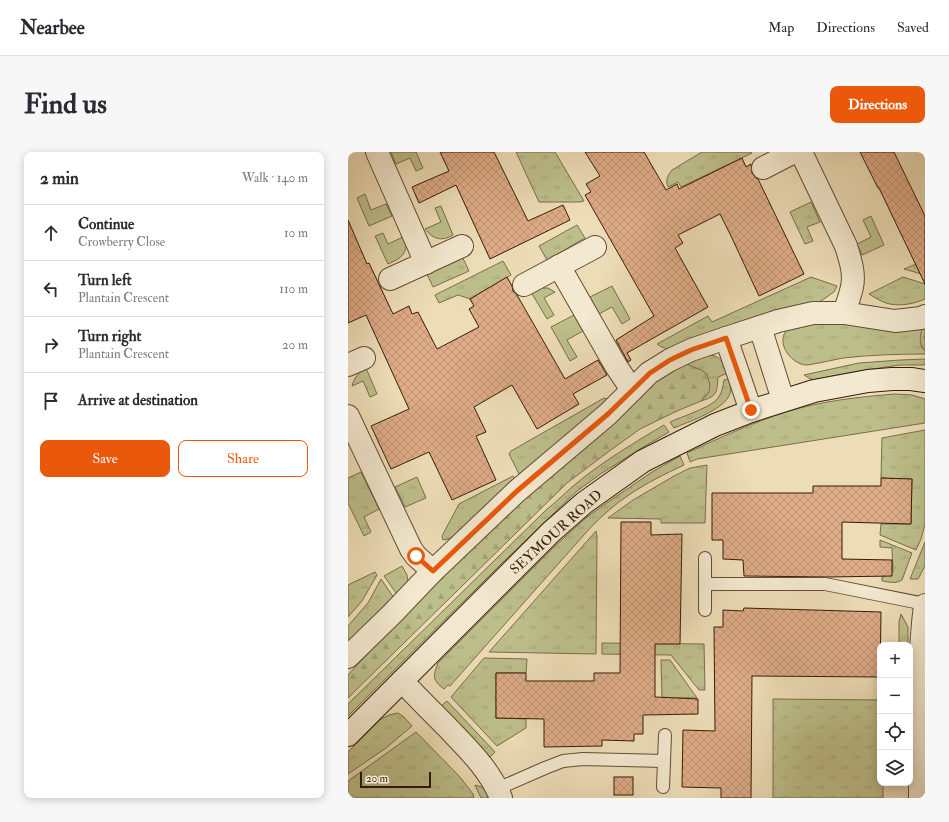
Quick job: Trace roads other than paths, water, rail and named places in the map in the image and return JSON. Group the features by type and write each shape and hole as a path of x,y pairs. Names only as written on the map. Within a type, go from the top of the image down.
{"street":[{"path":"378,152 426,263"},
{"path":"762,168 794,152"},
{"path":"801,152 846,246 851,261 853,273 852,287 844,313"},
{"path":"390,279 462,246"},
{"path":"524,285 595,247"},
{"path":"559,266 616,366 632,390"},
{"path":"348,657 433,571 517,491 594,427 650,373 670,360 691,350 726,338 778,321 813,313 844,313 895,322 925,316"},
{"path":"760,327 783,400"},
{"path":"726,338 751,410"},
{"name":"SEYMOUR ROAD","path":"348,736 552,532 584,503 643,461 715,424 751,410 814,391 868,381 911,379 925,381"},
{"path":"348,416 411,549 416,556 433,571"},
{"path":"920,798 920,688 922,629 925,604"},
{"path":"402,681 473,755 486,772 499,794"}],"lane":[{"path":"705,558 705,610"},
{"path":"705,584 825,584 925,604"},
{"path":"663,787 665,735"},
{"path":"499,794 545,768 563,761 583,759 664,761"}]}
